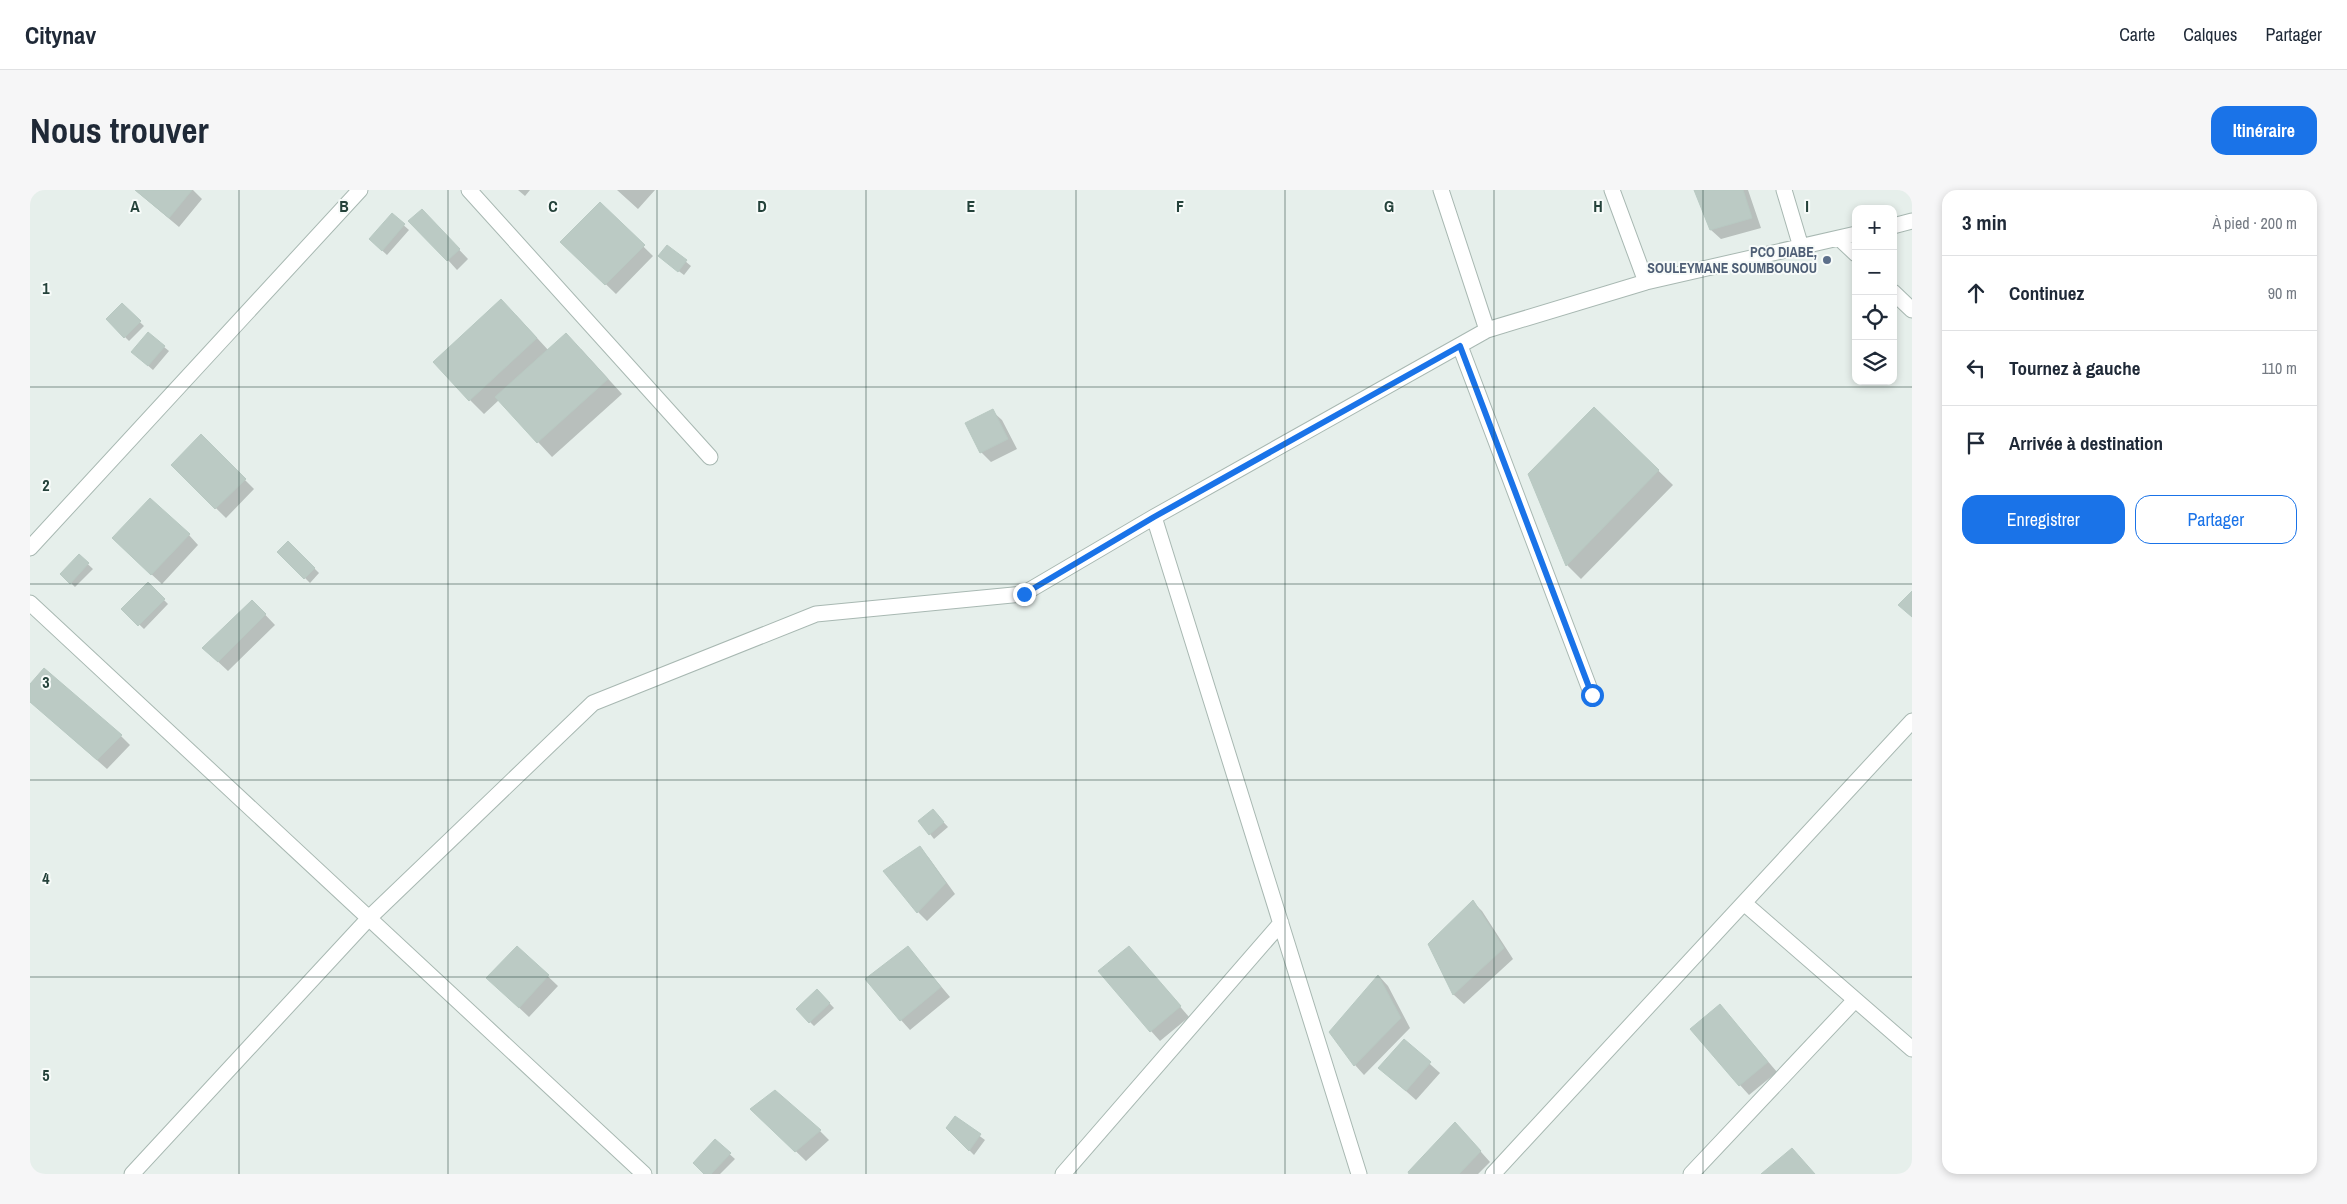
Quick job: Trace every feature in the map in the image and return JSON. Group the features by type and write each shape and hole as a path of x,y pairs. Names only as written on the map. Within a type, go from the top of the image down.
{"street":[{"path":"30,548 360,190"},
{"path":"469,190 710,457"},
{"path":"1441,190 1487,330"},
{"path":"1612,190 1646,282"},
{"path":"1784,190 1801,247"},
{"path":"1897,225 1912,221"},
{"path":"132,1174 369,918 593,703 816,614 1024,594 1154,517 1487,330 1646,282 1852,235"},
{"path":"1839,238 1852,250"},
{"path":"1896,295 1912,310"},
{"path":"1460,346 1592,695"},
{"path":"1154,517 1359,1174"},
{"path":"30,603 644,1174"},
{"path":"1493,1174 1912,721"},
{"path":"1744,904 1912,1049"},
{"path":"1063,1174 1281,923"},
{"path":"1691,1174 1855,1000"}],"building":[{"path":"135,190 192,190 169,218"},
{"path":"1694,190 1743,190 1752,218 1710,230"},
{"path":"600,202 645,245 605,285 560,242"},
{"path":"422,209 460,249 447,261 408,221"},
{"path":"392,213 405,224 382,251 369,239"},
{"path":"667,245 687,260 678,272 658,256"},
{"path":"501,299 537,338 469,401 433,362"},
{"path":"122,303 141,321 124,338 106,319"},
{"path":"148,332 165,346 148,366 131,352"},
{"path":"566,333 608,379 537,443 495,397"},
{"path":"1594,407 1659,470 1566,566 1528,474"},
{"path":"993,409 1008,439 980,453 965,423"},
{"path":"201,434 246,479 215,509 171,465"},
{"path":"150,498 190,534 151,575 112,538"},
{"path":"288,541 315,568 304,579 277,552"},
{"path":"79,554 89,563 70,584 60,574"},
{"path":"148,582 165,599 138,626 121,609"},
{"path":"1912,591 1912,617 1898,605"},
{"path":"252,600 266,614 218,662 202,648"},
{"path":"44,668 122,735 97,760 30,702 30,684"},
{"path":"933,809 944,822 929,835 918,821"},
{"path":"920,846 946,883 917,913 883,871"},
{"path":"1473,900 1504,948 1453,995 1428,944"},
{"path":"517,946 549,975 519,1008 486,978"},
{"path":"908,946 941,987 900,1021 865,979"},
{"path":"1129,946 1181,1006 1150,1032 1098,971"},
{"path":"1378,975 1401,1018 1354,1066 1329,1032"},
{"path":"817,989 830,1003 809,1023 796,1009"},
{"path":"1720,1004 1768,1062 1739,1086 1690,1029"},
{"path":"1404,1039 1431,1062 1406,1091 1378,1068"},
{"path":"775,1090 821,1130 795,1152 750,1109"},
{"path":"955,1116 981,1134 969,1151 946,1128"},
{"path":"1455,1122 1481,1151 1459,1174 1409,1174 1408,1172"},
{"path":"715,1139 731,1153 711,1174 704,1174 693,1163"},
{"path":"1792,1148 1815,1174 1761,1174"}],"place":[{"name":"PCO DIABE, SOULEYMANE SOUMBOUNOU","path":"1827,260"}],"route":[{"path":"1024,594 1154,517 1460,346 1592,695"}]}
